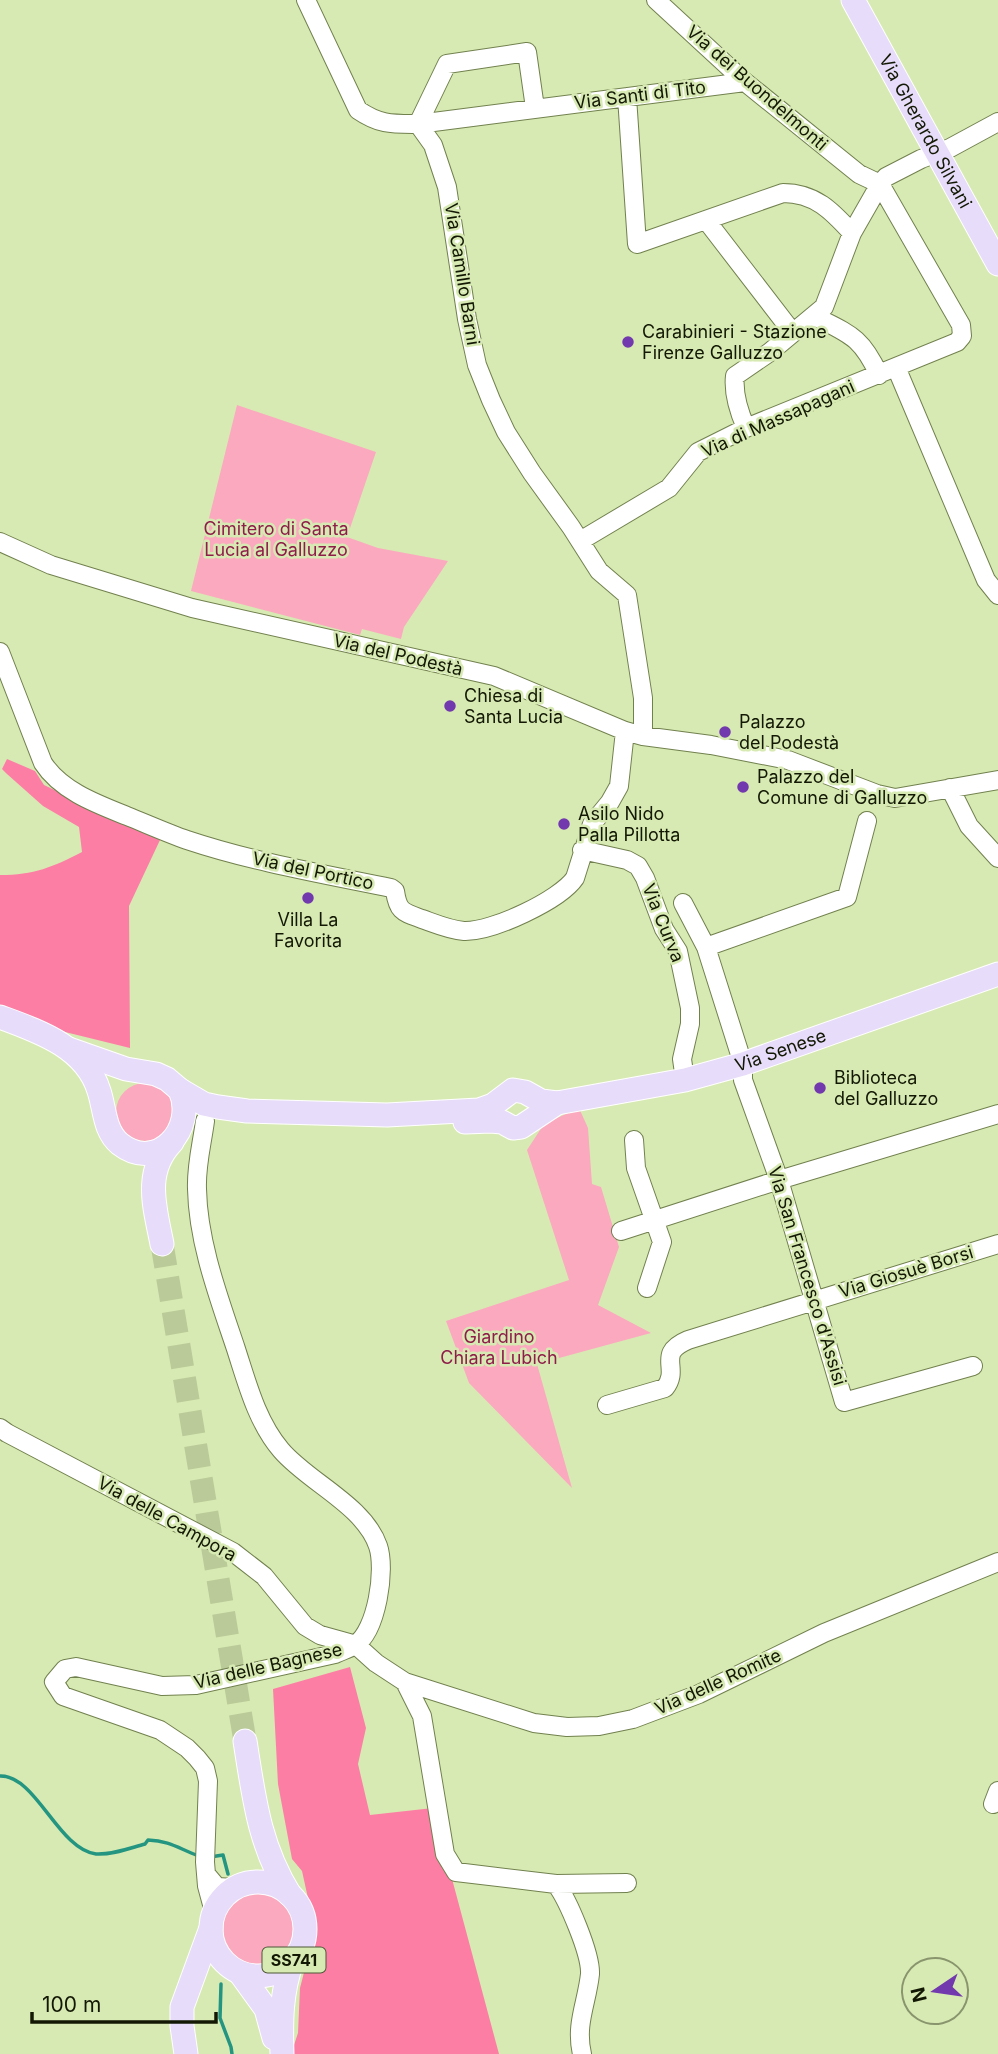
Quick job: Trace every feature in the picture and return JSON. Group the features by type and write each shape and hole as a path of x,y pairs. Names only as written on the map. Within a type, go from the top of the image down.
{"main road":[{"name":"Via Gherardo Silvani","path":"853,0 998,264"},
{"name":"Via Senese","path":"533,1108 685,1080 743,1064 998,974"},
{"name":"Via Senese","path":"0,1017 45,1035 69,1049 126,1069 167,1079 204,1104 251,1111 387,1115 501,1111"},
{"name":"Via Senese","path":"69,1049 93,1077 109,1127 121,1144 132,1151 156,1151 176,1136 205,1121 251,1111"},
{"path":"147,1073 132,1075 117,1084 107,1098 109,1127 138,1169 153,1198"},
{"name":"Via Senese","path":"517,1089 525,1091 533,1108 524,1126 517,1128 509,1127 501,1111 508,1092 517,1089"},
{"path":"162,1244 153,1198 155,1170 163,1152 176,1136 185,1112 180,1090"},
{"name":"SS741","path":"245,1741 258,1822 268,1854 304,1918 305,1933 284,1988 280,2013 280,2054"},
{"name":"SS741","path":"258,1822 257,1855 252,1869 239,1886 224,1896 212,1920 214,1945 266,2010 280,2054"},
{"path":"239,1886 268,1883 290,1895"},
{"path":"186,2054 181,2016 212,1920"},
{"name":"SS741","path":"235,1971 265,1976 292,1962"},
{"path":"193,1978 208,1969 235,1971"}],"street":[{"path":"306,0 358,110 372,119 387,124 418,124 447,64 527,52 535,108"},
{"name":"Via dei Buondelmonti","path":"656,0 745,82 859,174 880,184"},
{"name":"Via Santi di Tito","path":"418,124 745,82"},
{"path":"627,97 637,244 783,193 807,196 830,208 852,233"},
{"path":"746,428 740,416 734,385 735,376 770,352 824,307 852,233 880,184 893,172 998,122"},
{"name":"Via Camillo Barni","path":"418,124 433,145 447,187 467,319 477,365 491,400 506,432 599,571 627,595 643,698 643,736"},
{"name":"Via di Massapagani","path":"580,541 669,488 698,452 746,428 957,342 963,329 880,184"},
{"path":"706,220 793,333"},
{"path":"814,316 856,338 867,351 878,374"},
{"path":"896,367 986,580 998,595"},
{"name":"Via del Podestà","path":"0,542 51,565 192,608 494,676 625,731 788,760 877,794 895,798 998,780"},
{"name":"Via del Portico","path":"0,652 43,763 52,776 106,807 187,840 266,862 391,888 395,891 396,902 405,913 449,929 480,930 494,926 555,898 575,878 592,824 619,786 625,731"},
{"path":"950,788 969,826 998,858"},
{"path":"706,947 848,897 867,821"},
{"name":"Via Curva","path":"582,850 627,860 638,866 664,929 678,951 690,1016 682,1059 685,1080"},
{"name":"Via San Francesco d'Assisi","path":"683,903 706,947 743,1064 743,1080 779,1180 845,1402 973,1366"},
{"path":"621,1231 998,1114"},
{"name":"Via delle Bagnese","path":"205,1121 197,1171 201,1225 217,1292 249,1388 268,1434 283,1453 337,1497 368,1527 378,1546 382,1572 375,1609 367,1632 356,1645 335,1654 196,1685 162,1686 76,1667 59,1673 54,1682 63,1696 160,1730 187,1748 205,1768 208,1782 206,1860 212,1920"},
{"path":"634,1140 636,1168 662,1242 647,1288"},
{"name":"Via Giosuè Borsi","path":"607,1405 665,1388 671,1377 670,1353 678,1344 998,1244"},
{"name":"Via delle Campora","path":"0,1428 233,1552 264,1576 305,1626 320,1635 356,1645"},
{"name":"Via delle Romite","path":"356,1645 376,1663 405,1682 534,1723 566,1727 599,1726 633,1718 699,1694 824,1633 998,1562"},
{"path":"405,1682 422,1716 445,1854 456,1872 556,1884 627,1883"},
{"path":"206,1860 216,1887 239,1886"},
{"path":"556,1884 569,1906 590,1965 579,2033 582,2054"}],"green space":[{"name":"Cimitero di Santa Lucia al Galluzzo","path":"237,405 376,452 347,537 378,548 448,561 404,627 401,639 362,629 360,635 191,591"},
{"path":"139,1083 151,1083 166,1091 174,1106 174,1118 166,1133 151,1141 139,1141 124,1133 116,1118 116,1106 124,1091"},
{"name":"Giardino Chiara Lubich","path":"579,1108 588,1128 592,1184 601,1187 619,1247 598,1305 651,1333 537,1364 572,1488 469,1383 446,1321 569,1280 527,1150 544,1124"},
{"path":"258,1890 273,1893 286,1901 294,1914 297,1929 294,1944 286,1957 273,1965 258,1968 243,1965 230,1957 222,1944 219,1929 222,1914 230,1901 243,1893"}],"shaded area":[{"path":"7,759 35,771 44,785 160,840 129,906 130,1048 65,1032 0,1005 0,875 23,874 43,869 82,852 79,827 43,806 7,774 2,769"},
{"path":"350,1667 366,1728 358,1764 370,1815 433,1808 499,2054 291,2054 298,2033 300,1988 315,1930 302,1871 292,1859 278,1784 273,1689"}],"waterway":[{"path":"0,1776 13,1779 25,1787 58,1827 82,1849 96,1854 108,1853 145,1844 148,1840 169,1844 199,1856"},
{"path":"210,1857 223,1855 228,1874"},
{"path":"221,1984 220,2018 232,2054"}],"tunnel":[{"path":"162,1244 245,1741"}],"place":[{"name":"Carabinieri - Stazione Firenze Galluzzo","path":"628,342"},
{"name":"Chiesa di Santa Lucia","path":"450,706"},
{"name":"Palazzo del Podestà","path":"725,732"},
{"name":"Palazzo del Comune di Galluzzo","path":"743,787"},
{"name":"Asilo Nido Palla Pillotta","path":"564,824"},
{"name":"Villa La Favorita","path":"308,898"},
{"name":"Biblioteca del Galluzzo","path":"820,1088"}]}
